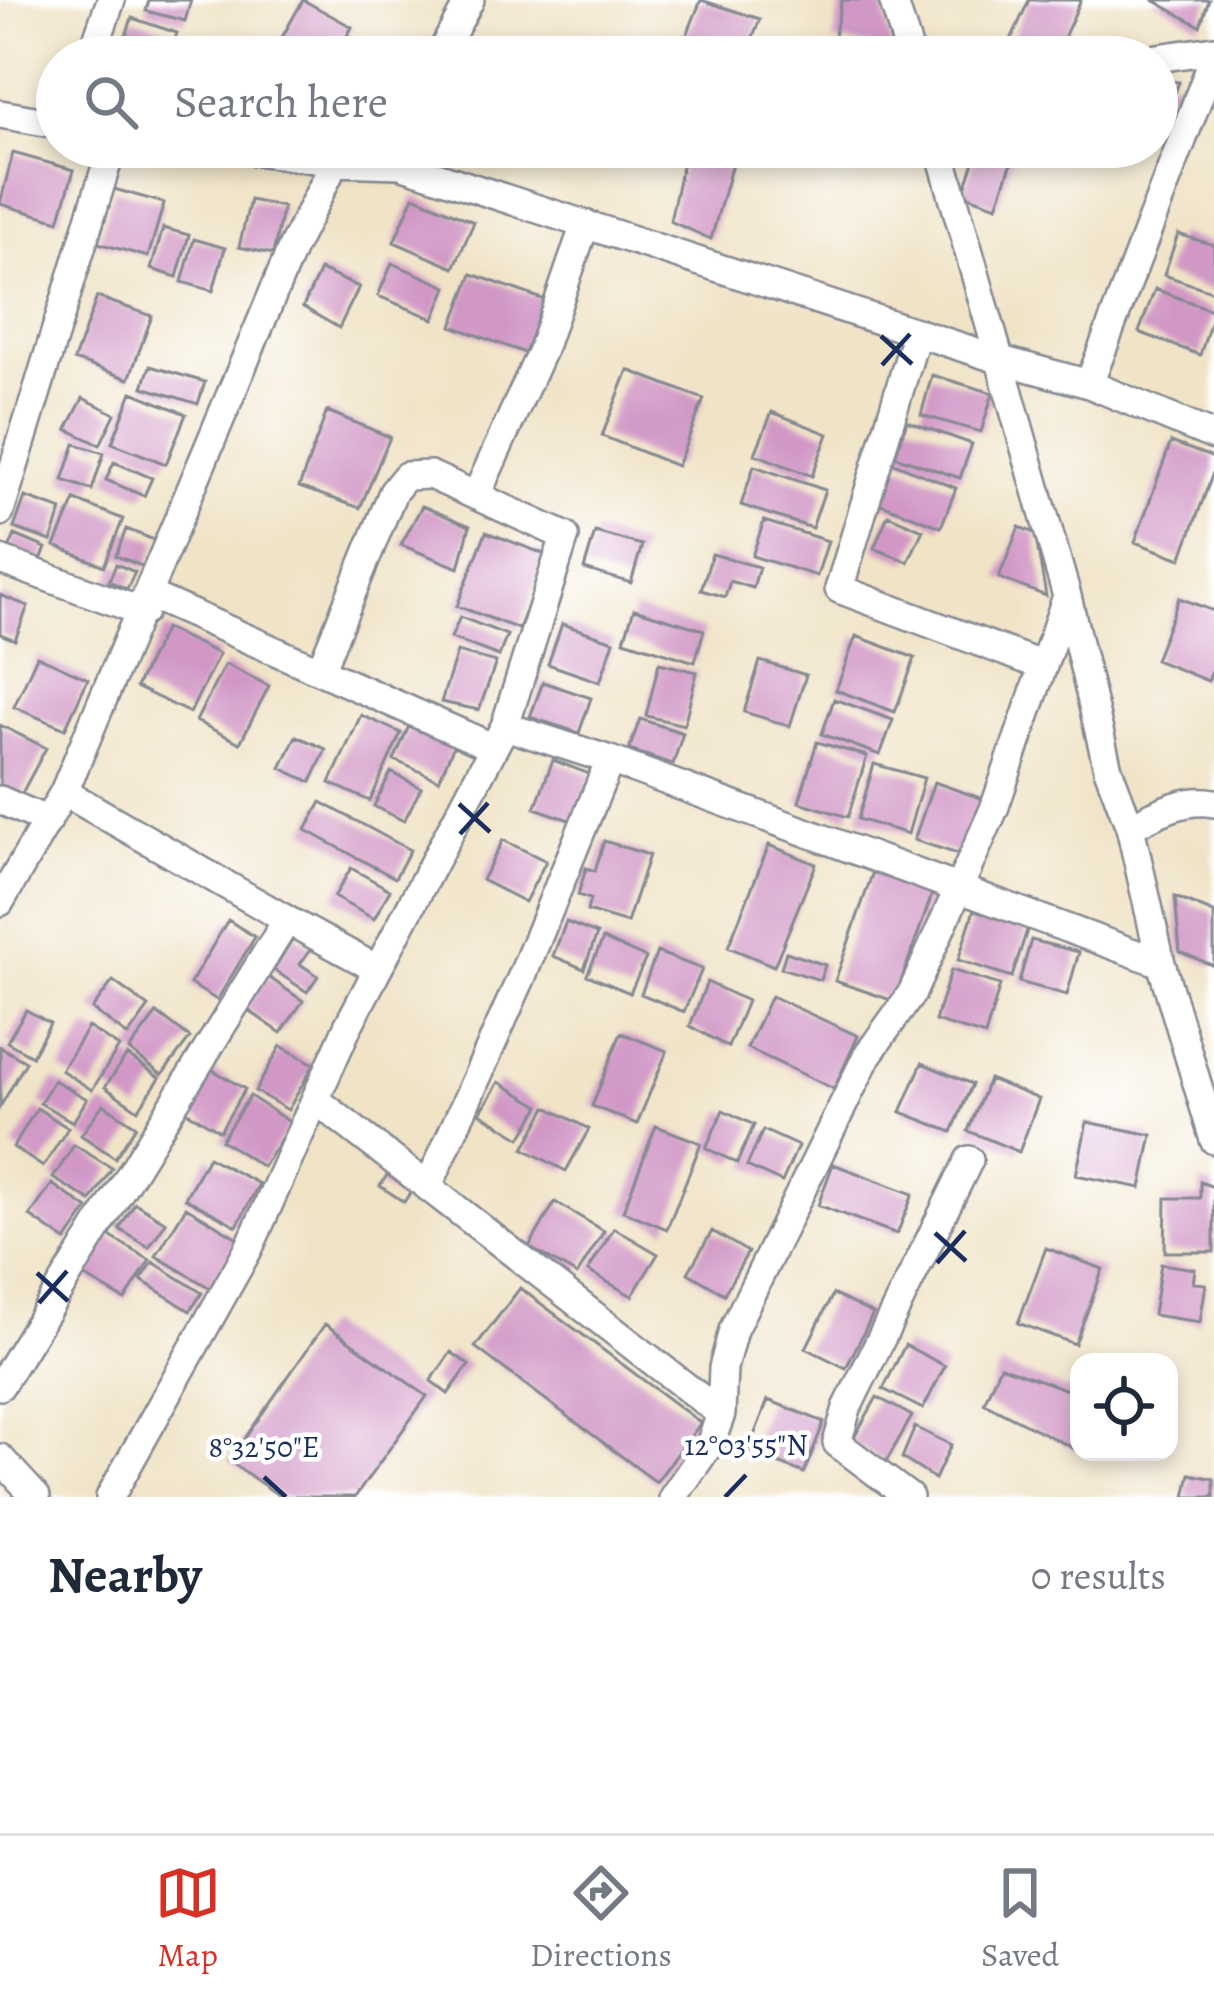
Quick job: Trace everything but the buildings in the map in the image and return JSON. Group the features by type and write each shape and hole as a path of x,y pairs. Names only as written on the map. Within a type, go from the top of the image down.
{"street":[{"path":"98,36 111,0"},
{"path":"450,36 470,0"},
{"path":"893,0 904,36"},
{"path":"1178,56 1214,53 1178,148"},
{"path":"0,114 36,120"},
{"path":"0,512 106,168"},
{"path":"0,902 64,793 146,604 227,396 292,248 336,168"},
{"path":"412,168 1001,360 1089,384 1214,436"},
{"path":"945,168 1214,1140"},
{"path":"1089,384 1171,168"},
{"path":"476,496 542,350 585,224"},
{"path":"917,332 839,589 1043,666"},
{"path":"110,1497 249,1248 377,969 498,736 565,536 430,475 406,476 393,492 320,671"},
{"path":"0,560 146,604 498,736 610,760 1162,963"},
{"path":"673,1497 711,1442 721,1414 723,1367 734,1330 867,1056 912,992 994,809 1067,596"},
{"path":"428,1187 523,974 610,760"},
{"path":"64,793 377,969"},
{"path":"0,800 48,821"},
{"path":"1130,827 1167,808 1214,803"},
{"path":"0,1386 287,920"},
{"path":"316,1100 721,1414"},
{"path":"909,1497 836,1443 848,1408 970,1160"},
{"path":"0,1458 36,1497"}]}
